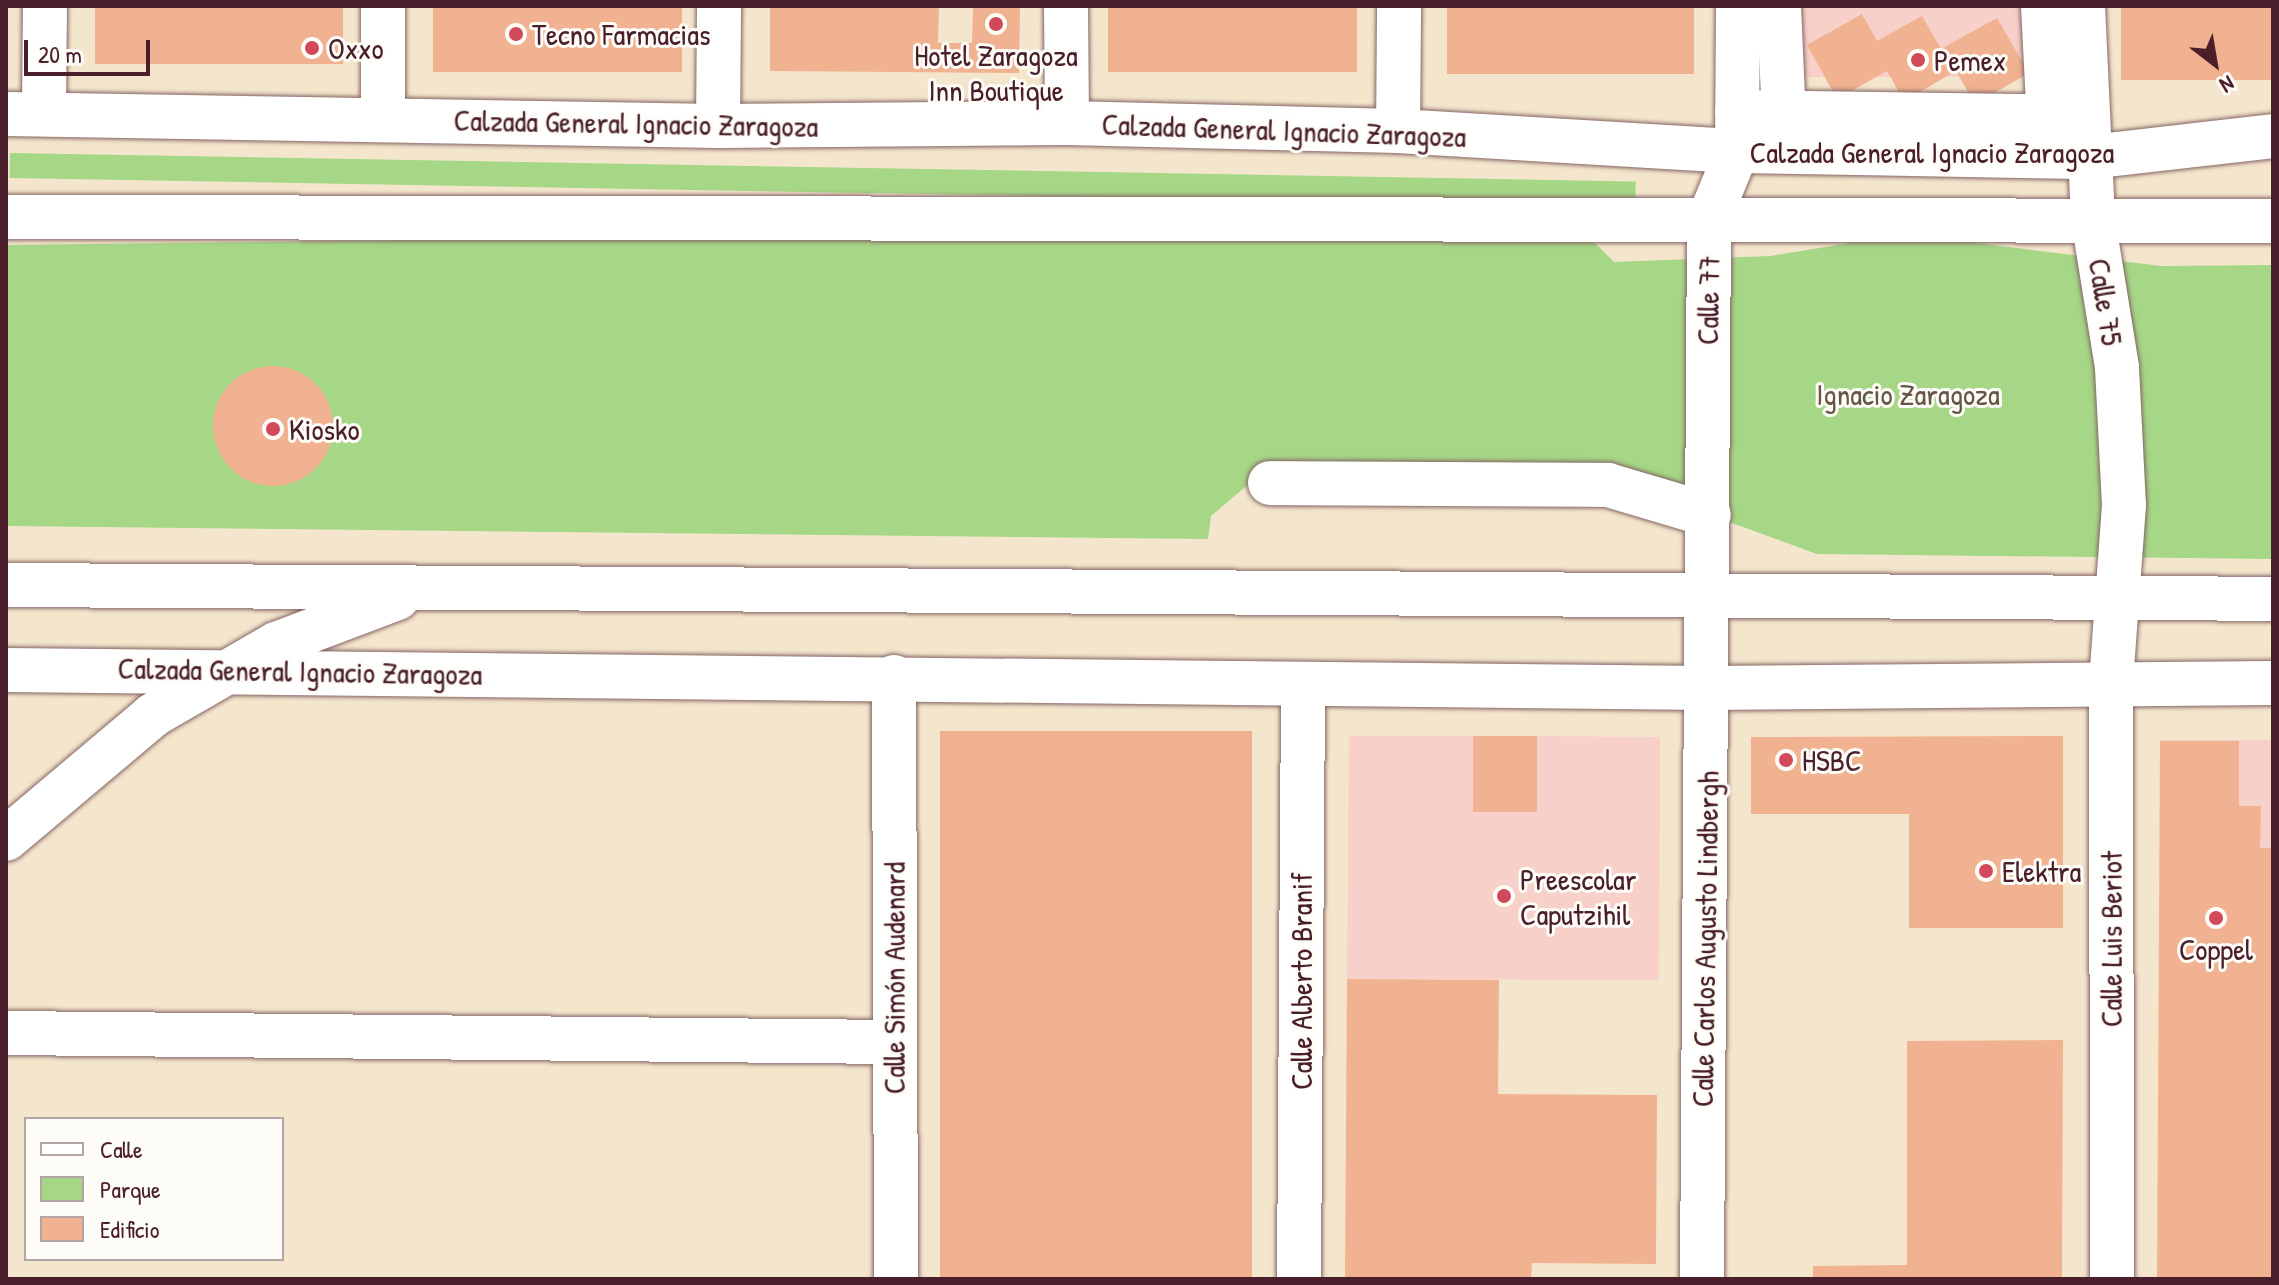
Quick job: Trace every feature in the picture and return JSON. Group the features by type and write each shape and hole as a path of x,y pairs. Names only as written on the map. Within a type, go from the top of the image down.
{"main road":[{"path":"25,114 45,6"},
{"path":"383,6 383,120"},
{"path":"718,126 719,6"},
{"path":"1066,6 1067,123"},
{"path":"1398,131 1399,6"},
{"name":"Calle 77","path":"1709,599 1709,219 1737,132 1738,6"},
{"path":"1779,6 1784,132"},
{"path":"2043,6 2069,137"},
{"name":"Calle 75","path":"2083,6 2069,137 2093,219 2117,368 2124,505 2117,599"},
{"name":"Calzada General Ignacio Zaragoza","path":"25,114 718,126 1067,123 1398,131 2273,136"},
{"path":"6,217 2273,221"},
{"path":"1270,483 1608,485 1709,515"},
{"path":"6,585 1268,588 1709,599 2273,599"},
{"path":"6,839 143,723 227,670 353,611 438,586"},
{"name":"Calle Carlos Augusto Lindbergh","path":"1702,1279 1709,599"},
{"name":"Calle Luis Beriot","path":"2112,1279 2111,681 2117,599"},
{"name":"Calzada General Ignacio Zaragoza","path":"6,670 1708,688 2111,681 2273,683"},
{"name":"Calle Simón Audenard","path":"894,677 896,1279"},
{"name":"Calle Alberto Branif","path":"1299,1279 1303,684"},
{"path":"6,1033 894,1042"}],"shaded area":[{"path":"1783,6 2034,6 2034,77 1783,77"},
{"name":"Preescolar Caputzihil","path":"1349,736 1473,736 1473,812 1536,812 1537,736 1660,737 1659,980 1347,979"},
{"path":"2160,740 2273,740 2273,848 2160,848"}],"green space":[{"path":"10,153 1636,181 1635,206 10,178"},
{"name":"Ignacio Zaragoza","path":"1578,226 1614,262 1770,256 1905,234 2161,266 2273,265 2273,559 1817,554 1699,511 1256,478 1211,516 1208,539 6,526 6,245"}],"building":[{"path":"95,6 343,6 343,64 95,64"},
{"path":"433,6 682,6 682,72 433,72"},
{"path":"770,6 939,6 938,43 972,43 973,6 1020,6 1019,73 770,71"},
{"path":"1108,6 1357,6 1357,72 1108,72"},
{"path":"1447,6 1694,6 1694,74 1447,74"},
{"path":"2121,6 2273,6 2273,80 2121,80"},
{"name":"Pemex","path":"1862,14 1877,41 1922,16 1941,49 1997,18 2029,73 1975,104 1956,71 1904,101 1887,71 1837,99 1807,45"},
{"name":"Kiosko","path":"273,366 296,371 315,384 328,403 333,426 328,449 315,468 296,481 273,486 250,481 231,468 218,449 213,426 218,403 231,384 250,371"},
{"path":"940,731 1252,731 1252,1279 940,1279"},
{"path":"1473,736 1537,736 1537,812 1473,812"},
{"name":"Elektra","path":"2063,736 2063,928 1909,928 1909,814 1751,814 1751,737"},
{"path":"2160,741 2239,741 2239,806 2261,806 2260,848 2273,848 2273,1279 2157,1279"},
{"path":"1347,979 1499,980 1498,1094 1657,1095 1656,1264 1532,1263 1531,1279 1345,1279"},
{"path":"2063,1040 2062,1279 1813,1279 1813,1266 1907,1265 1907,1041"}],"place":[{"name":"Hotel Zaragoza Inn Boutique","path":"996,24"},
{"name":"Tecno Farmacias","path":"516,34"},
{"name":"Oxxo","path":"312,48"},
{"name":"Pemex","path":"1918,60"},
{"name":"Kiosko","path":"273,429"},
{"name":"HSBC","path":"1786,760"},
{"name":"Elektra","path":"1986,871"},
{"name":"Preescolar Caputzihil","path":"1504,896"},
{"name":"Coppel","path":"2216,918"}]}
